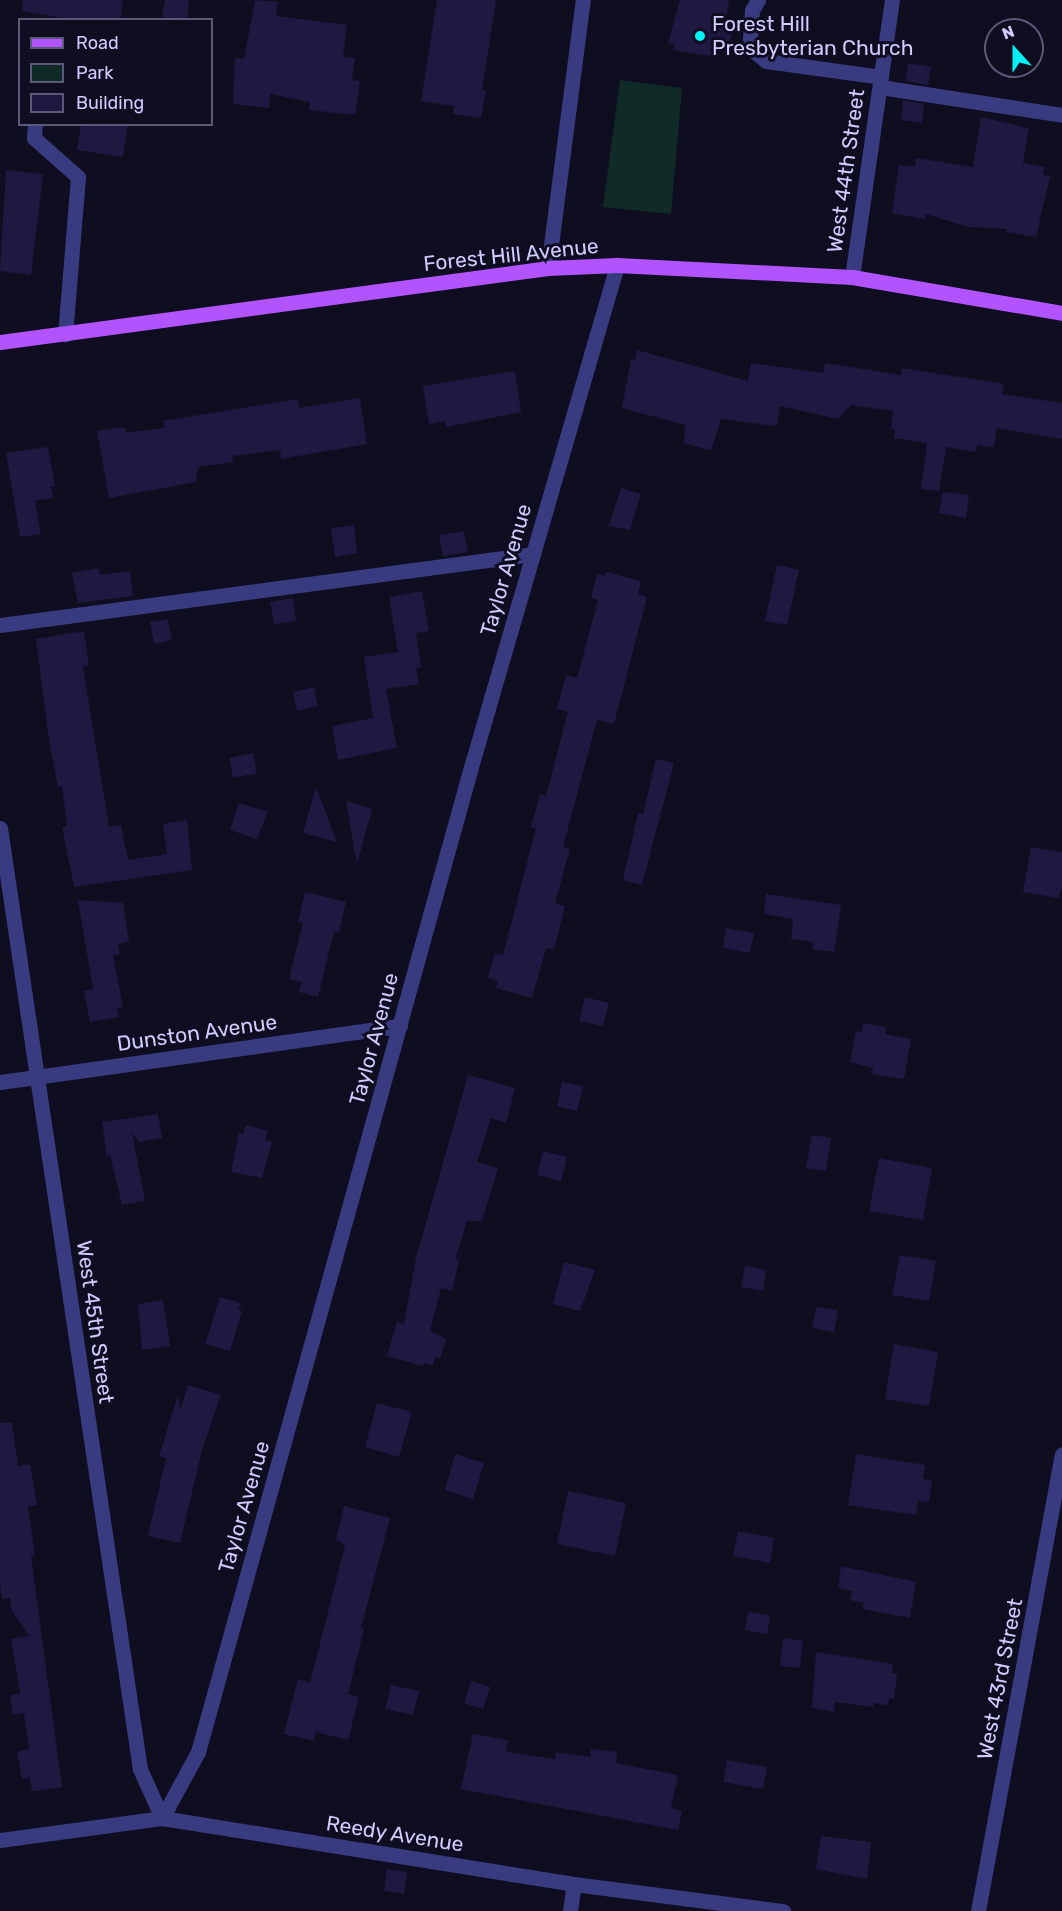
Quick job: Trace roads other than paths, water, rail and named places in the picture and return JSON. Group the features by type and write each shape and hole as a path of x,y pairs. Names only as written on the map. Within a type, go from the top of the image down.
{"main road":[{"name":"Forest Hill Avenue","path":"0,342 548,268 617,266 852,277 1062,313"}],"street":[{"path":"548,268 583,0"},
{"path":"758,0 750,18 750,38 755,52 766,61 1062,116"},
{"name":"West 44th Street","path":"852,277 890,0"},
{"path":"35,126 34,138 78,177 65,334"},
{"name":"Taylor Avenue","path":"162,1818 198,1752 533,554 617,266"},
{"path":"0,625 533,554"},
{"name":"West 45th Street","path":"0,828 140,1769 162,1818"},
{"name":"Dunston Avenue","path":"0,1082 400,1026"},
{"name":"West 43rd Street","path":"978,1911 1062,1455"},
{"path":"1046,1549 1062,1552"},
{"name":"Reedy Avenue","path":"0,1840 162,1818 574,1884 783,1911"},
{"path":"570,1911 574,1884"}],"place":[{"name":"Forest Hill Presbyterian Church","path":"700,36"}]}
